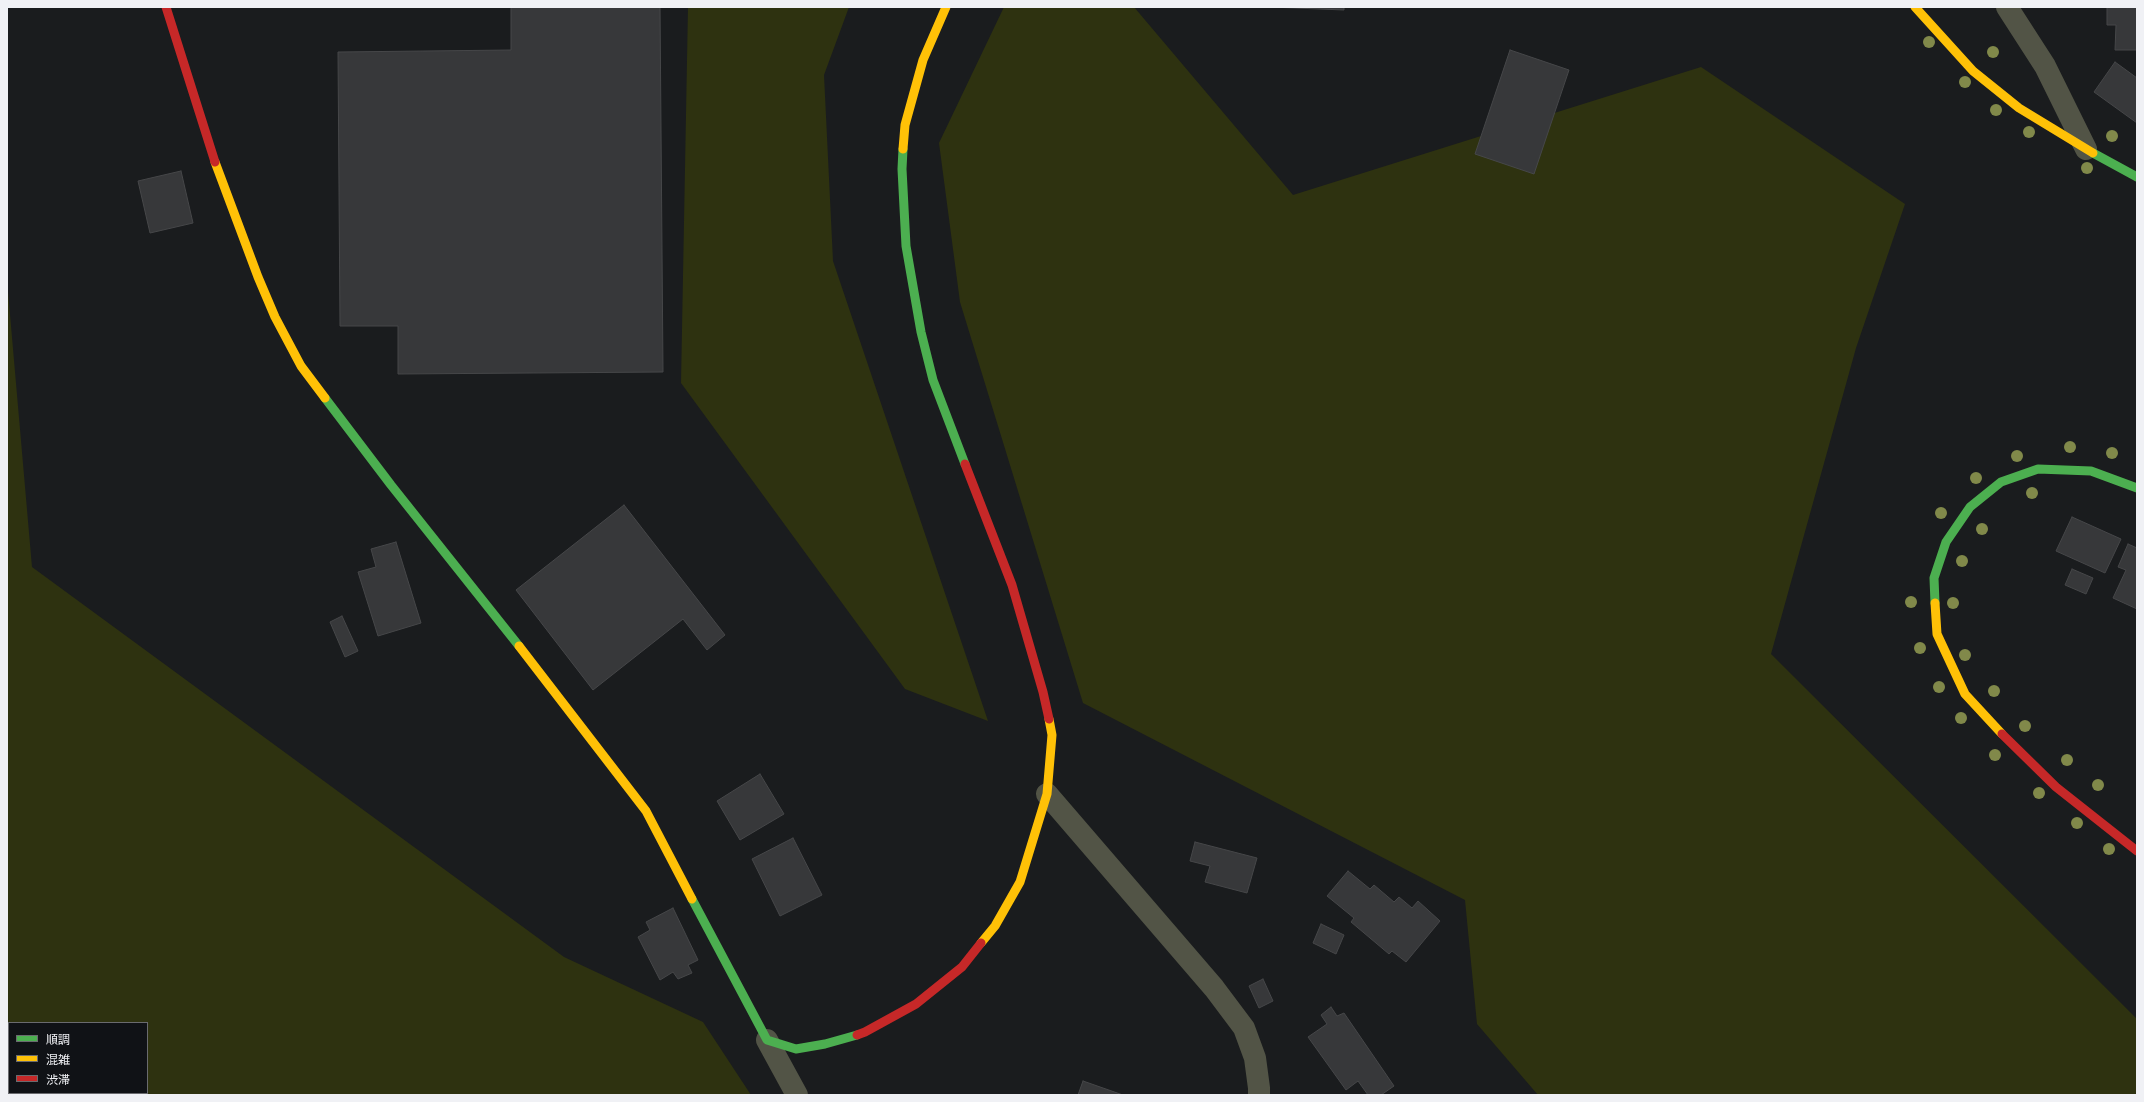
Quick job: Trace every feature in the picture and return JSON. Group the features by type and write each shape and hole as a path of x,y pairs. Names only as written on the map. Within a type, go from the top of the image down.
{"street":[{"path":"166,7 205,134 258,277 275,317 302,366 391,485 504,626 646,810 797,1095"},
{"path":"767,1040 796,1049 825,1044 865,1032 916,1004 962,967 995,926 1020,882 1047,794 1052,735 1043,692 1012,585 933,380 921,332 906,246 902,169 905,125 923,60 946,7"},
{"path":"1915,7 1973,71 2018,108 2086,149 2137,177"},
{"path":"2007,7 2045,66 2086,149"},
{"path":"2137,488 2091,471 2046,469 2038,469 2001,482 1970,507 1946,542 1934,578 1937,634 1965,694 2016,750 2056,787 2137,851"},
{"path":"1047,794 1214,988 1244,1028 1255,1058 1259,1088 1258,1095"}],"green space":[{"path":"688,7 849,7 824,75 833,261 988,721 905,689 681,383"},
{"path":"1004,7 1134,7 1293,195 1701,67 1905,204 1856,348 1771,654 2137,1019 2137,1095 1538,1095 1477,1024 1465,900 1083,703 960,302 939,143"},
{"path":"7,280 32,567 564,957 703,1022 751,1095 7,1095"}],"building":[{"path":"511,7 660,7 663,372 398,374 398,326 340,326 338,52 511,50"},
{"path":"1270,7 1344,7 1344,10"},
{"path":"2107,7 2137,7 2137,50 2115,50 2116,25 2107,25"},
{"path":"1510,50 1569,70 1534,174 1475,154"},
{"path":"2115,62 2137,78 2137,123 2094,92"},
{"path":"181,171 193,223 150,233 138,181"},
{"path":"624,505 725,635 707,650 683,619 593,690 516,590"},
{"path":"2072,517 2121,539 2105,573 2056,551"},
{"path":"396,542 421,623 378,636 358,572 376,567 371,549"},
{"path":"2128,544 2137,548 2137,609 2113,598 2126,570 2118,567"},
{"path":"2072,569 2093,578 2086,594 2065,585"},
{"path":"342,616 358,651 345,657 330,622"},
{"path":"760,774 784,814 740,840 717,801"},
{"path":"793,838 822,895 780,916 752,859"},
{"path":"1195,842 1257,858 1247,893 1205,882 1210,866 1190,861"},
{"path":"1348,871 1370,889 1374,885 1394,902 1399,897 1412,908 1418,901 1440,921 1406,962 1392,951 1389,954 1351,922 1354,918 1327,896"},
{"path":"673,908 698,960 688,965 692,973 678,979 673,972 660,980 638,937 650,930 646,922"},
{"path":"1321,924 1344,935 1336,954 1313,943"},
{"path":"1263,979 1273,1001 1259,1008 1249,986"},
{"path":"1331,1007 1337,1016 1344,1013 1394,1086 1381,1095 1368,1095 1358,1081 1346,1090 1308,1037 1327,1024 1321,1015"},
{"path":"1083,1081 1123,1095 1078,1095"}],"traffic: fast":[{"path":"903,149 902,169 906,246 921,332 933,380 965,464"},
{"path":"2093,153 2137,177"},
{"path":"325,398 391,485 519,646"},
{"path":"1935,603 1934,578 1946,542 1970,507 2001,482 2038,469 2091,471 2137,488"},
{"path":"692,899 767,1040 796,1049 825,1044 857,1035"}],"traffic: slow":[{"path":"903,149 905,125 923,60 946,7"},
{"path":"1915,7 1973,71 2019,108 2093,153"},
{"path":"215,162 258,277 275,317 301,366 325,398"},
{"path":"1935,603 1937,634 1965,694 2002,734"},
{"path":"519,646 646,811 692,899"},
{"path":"981,943 995,926 1020,882 1047,794 1052,735 1049,719"}],"traffic: jam":[{"path":"166,7 215,162"},
{"path":"965,464 1012,585 1043,692 1049,719"},
{"path":"2002,734 2056,787 2137,851"},
{"path":"857,1035 916,1004 962,967 981,943"}]}
